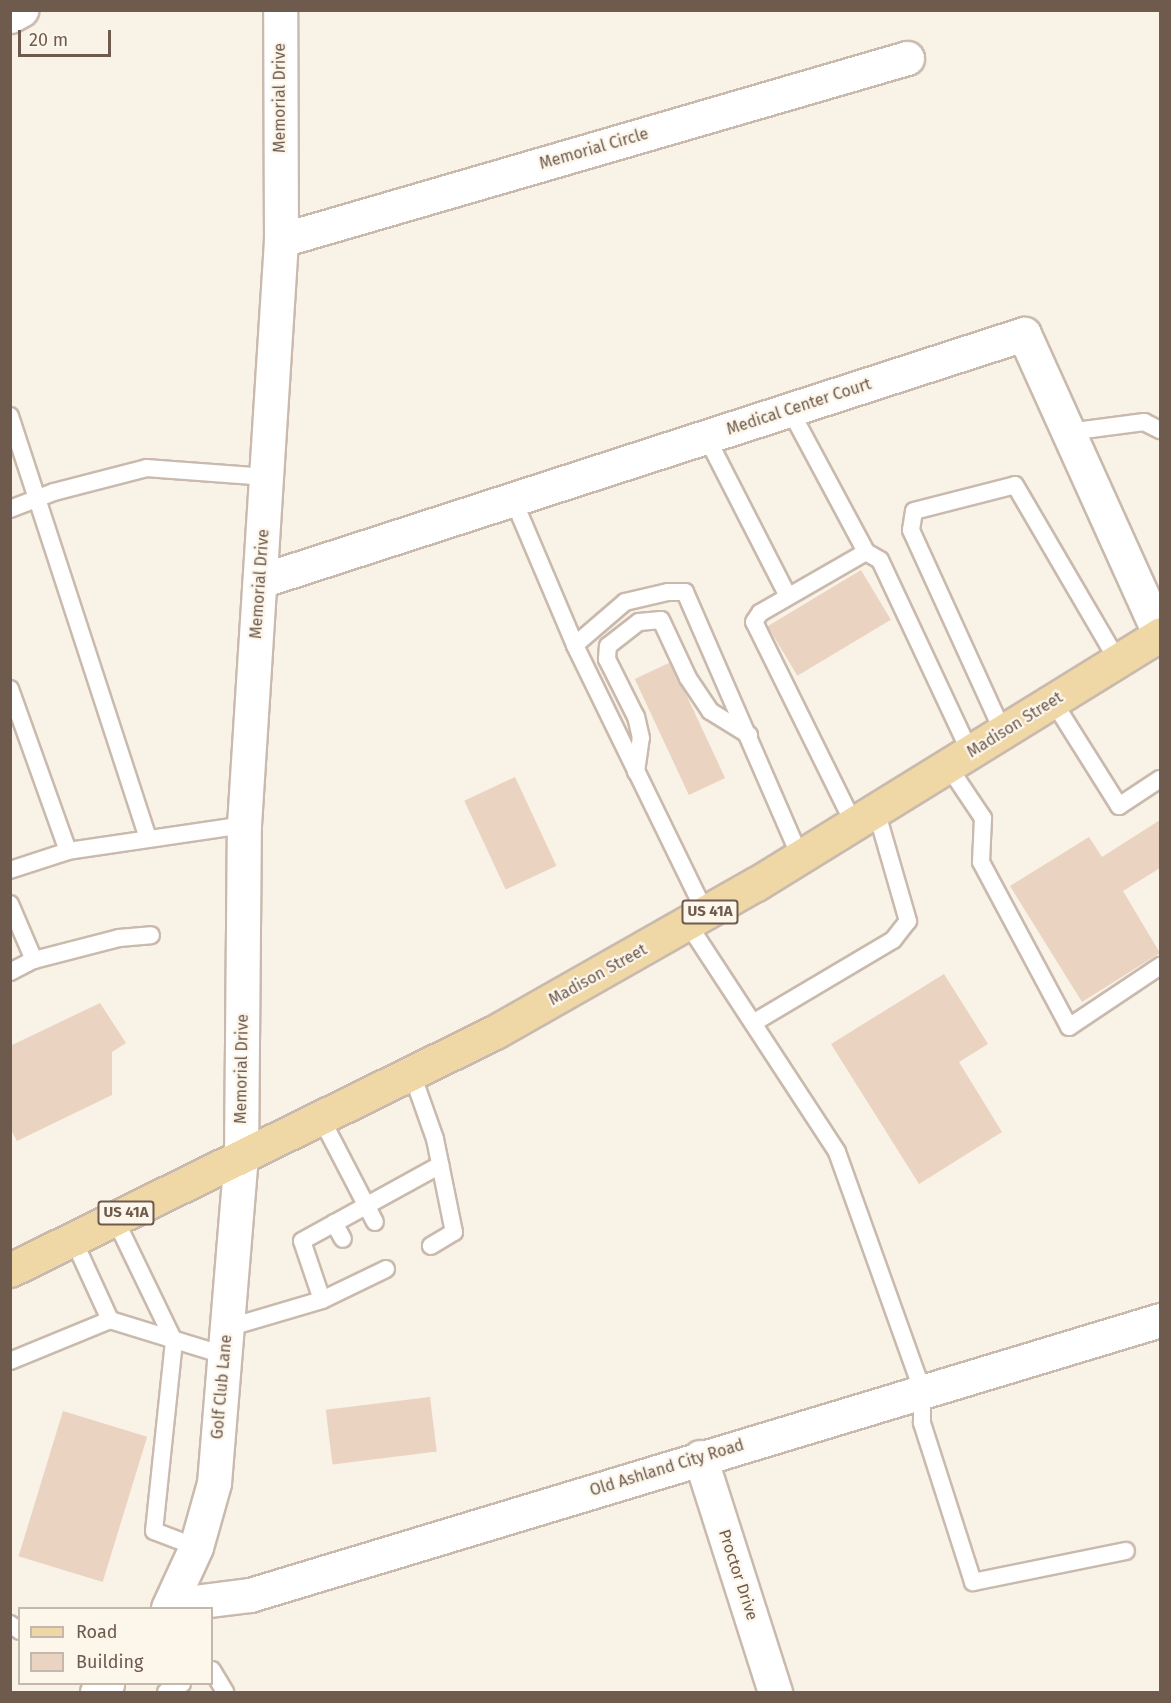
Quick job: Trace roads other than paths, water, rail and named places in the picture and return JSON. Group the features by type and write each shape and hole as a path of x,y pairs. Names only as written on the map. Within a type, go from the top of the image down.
{"main road":[{"name":"Madison Street","path":"10,1270 495,1032 697,919 1160,635"}],"street":[{"path":"10,16 21,10"},
{"name":"Memorial Drive","path":"241,1157 244,825 281,240 280,10"},
{"name":"Memorial Circle","path":"281,240 907,57"},
{"name":"Medical Center Court","path":"260,581 1024,334 1160,635"},
{"name":"Golf Club Lane","path":"170,1607 196,1547 214,1484 241,1157"},
{"name":"Old Ashland City Road","path":"170,1607 250,1595 922,1390 1161,1320"},
{"name":"Proctor Drive","path":"700,1458 774,1692"}],"lane":[{"path":"790,410 866,552 880,560 983,818 981,862 1069,1026 1161,966"},
{"path":"10,416 39,498 147,839"},
{"path":"1068,432 1144,422 1161,430"},
{"path":"706,436 788,596"},
{"path":"10,509 39,498 147,468 266,477"},
{"path":"1003,732 911,530 914,511 1015,485 1118,661"},
{"path":"513,499 575,645 636,772 697,919 753,1023 837,1152 922,1390 922,1423 973,1582 1126,1551"},
{"path":"753,1023 893,940 908,921 865,817 754,622 760,613 866,552"},
{"path":"575,645 625,602 668,592 685,592 800,856"},
{"path":"636,772 641,738 636,717 608,659 608,646 639,622 661,620 710,711 749,735"},
{"path":"10,689 68,851"},
{"path":"1053,701 1119,806 1161,780"},
{"path":"10,870 68,851 244,825"},
{"path":"10,904 34,960"},
{"path":"10,972 34,960 119,938 151,935"},
{"path":"412,1074 440,1165 454,1232 431,1246"},
{"path":"321,1118 375,1222"},
{"path":"322,1300 302,1241 440,1165"},
{"path":"115,1219 174,1341 154,1530 196,1547"},
{"path":"334,1223 343,1239"},
{"path":"73,1239 110,1320"},
{"path":"10,1361 110,1320 174,1341 226,1341 322,1300 360,1274 386,1269"},
{"path":"213,1672 225,1692"}]}
